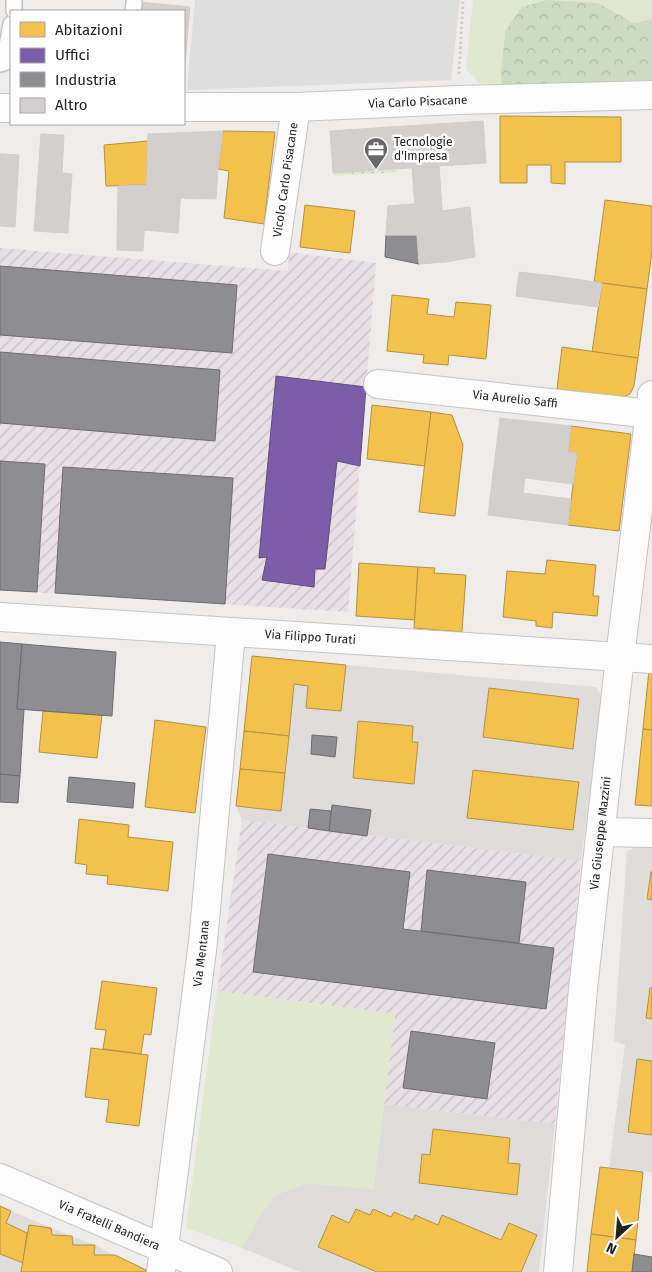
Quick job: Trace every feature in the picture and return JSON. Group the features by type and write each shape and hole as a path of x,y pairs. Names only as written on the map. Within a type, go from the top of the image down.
{"street":[{"name":"Via Carlo Pisacane","path":"185,107 296,107 458,100 652,95"},
{"name":"Vicolo Carlo Pisacane","path":"275,251 296,107"},
{"name":"Via Aurelio Saffi","path":"378,384 651,407"},
{"name":"Via Giuseppe Mazzini","path":"558,1272 583,989 620,657 651,407"},
{"name":"Via Filippo Turati","path":"0,617 652,659"},
{"name":"Via Mentana","path":"162,1261 203,942 231,633"},
{"path":"601,832 652,833"},
{"name":"Via Fratelli Bandiera","path":"0,1178 115,1227 162,1261 218,1272"}],"lane":[{"path":"0,64 4,63 10,30"}],"path":[{"path":"458,100 463,0"}],"shaded area":[{"path":"195,0 460,0 451,80 187,90"},
{"path":"0,248 288,271 289,252 376,263 348,612 0,590"},
{"path":"252,656 596,687 602,698 581,861 242,820 236,806"},
{"path":"242,820 581,861 555,1124 384,1104 395,1014 217,991"},
{"path":"638,846 652,846 652,1172 609,1167 625,1045 614,1041 627,851"},
{"path":"384,1104 555,1124 539,1272 300,1272 242,1248 259,1216 276,1195 306,1183 373,1189"},
{"path":"0,1206 95,1245 146,1272 0,1272"}],"green space":[{"path":"473,0 652,0 652,19 634,23 598,3 505,31 501,72 502,86 479,83 466,69"},
{"path":"547,0 598,3 634,23 652,19 652,80 502,86 501,72 505,31 522,7"},
{"path":"398,169 397,172 335,176 333,173"},
{"path":"217,991 395,1014 373,1189 306,1183 276,1195 259,1216 242,1248 186,1228"}],"building: Abitazioni":[{"path":"500,116 621,117 621,162 565,162 565,184 551,183 551,165 527,165 527,183 500,183"},
{"path":"223,131 275,132 264,224 224,218 229,171 218,169"},
{"path":"148,141 147,185 106,186 104,145"},
{"path":"605,200 652,206 652,252 647,289 594,282"},
{"path":"305,205 355,211 350,253 300,247"},
{"path":"602,283 647,289 638,358 592,352"},
{"path":"392,295 429,299 427,314 454,317 456,302 491,305 486,359 449,355 448,365 423,363 424,355 387,351"},
{"path":"562,347 638,358 634,386 630,394 620,398 557,389"},
{"path":"372,405 431,412 425,466 367,459"},
{"path":"431,412 452,415 463,445 455,516 419,512"},
{"path":"571,426 631,434 619,531 568,525 577,453 568,452"},
{"path":"547,560 596,565 593,596 599,596 597,616 553,612 552,628 536,626 536,621 503,617 507,571 545,574"},
{"path":"359,563 418,567 415,620 356,616"},
{"path":"418,567 435,568 434,573 466,575 462,632 414,628"},
{"path":"252,656 346,665 341,711 306,708 308,686 294,684 289,736 244,731"},
{"path":"649,670 652,670 652,730 643,729"},
{"path":"489,688 579,699 573,749 483,737"},
{"path":"43,711 102,715 97,758 39,752"},
{"path":"155,720 206,727 195,813 145,807"},
{"path":"358,721 413,726 412,742 418,742 414,784 353,778"},
{"path":"643,729 652,730 652,806 635,805"},
{"path":"244,731 289,736 285,773 240,769"},
{"path":"240,769 285,773 281,811 236,806"},
{"path":"473,770 579,782 573,830 467,818"},
{"path":"79,819 129,825 128,837 173,842 168,891 107,884 108,876 86,874 87,865 75,863"},
{"path":"652,872 652,900 647,899"},
{"path":"102,981 157,988 151,1035 144,1034 141,1054 103,1049 106,1030 95,1029"},
{"path":"650,988 652,988 652,1019 646,1018"},
{"path":"91,1048 148,1055 139,1126 106,1122 109,1100 85,1097"},
{"path":"637,1059 652,1061 652,1135 628,1132"},
{"path":"433,1129 510,1138 508,1163 520,1164 517,1195 419,1183 422,1154 430,1155"},
{"path":"600,1167 643,1172 636,1240 591,1234"},
{"path":"0,1206 11,1211 6,1223 27,1233 23,1263 0,1254"},
{"path":"356,1209 370,1215 373,1209 391,1217 394,1212 413,1220 415,1215 438,1225 442,1215 501,1240 509,1223 537,1235 521,1272 377,1272 318,1247 332,1215 349,1223"},
{"path":"29,1225 51,1228 52,1235 72,1236 73,1245 95,1245 94,1255 115,1255 146,1270 146,1272 21,1272"},
{"path":"591,1234 636,1240 632,1272 587,1272"}],"building: Uffici":[{"path":"276,376 366,387 360,466 337,461 325,569 315,569 314,587 262,580 267,557 259,558"}],"building: Industria":[{"path":"386,235 417,235 419,264 385,257"},
{"path":"0,266 237,285 232,353 0,335"},
{"path":"0,352 220,370 215,441 0,423"},
{"path":"0,461 45,464 37,592 0,590"},
{"path":"63,467 233,478 225,604 55,593"},
{"path":"0,642 22,644 17,709 24,709 20,776 0,774"},
{"path":"22,644 116,652 112,716 17,709"},
{"path":"312,735 337,737 335,757 311,754"},
{"path":"0,774 20,776 18,803 0,802"},
{"path":"69,777 135,783 133,808 67,802"},
{"path":"332,805 371,810 367,836 329,831"},
{"path":"310,809 331,811 329,831 308,828"},
{"path":"268,854 410,872 403,929 554,948 546,1009 253,972"},
{"path":"427,870 526,882 519,943 421,931"},
{"path":"411,1031 495,1043 487,1099 403,1088"},
{"path":"634,1254 652,1257 652,1272 632,1272"}],"building: Altro":[{"path":"140,2 190,7 185,63 185,10 139,10"},
{"path":"483,121 486,163 439,166 436,124"},
{"path":"436,124 439,166 333,173 330,131"},
{"path":"223,131 216,199 180,198 182,174 147,173 148,134"},
{"path":"41,134 64,135 62,173 72,174 68,233 34,231"},
{"path":"0,154 19,155 15,227 0,226"},
{"path":"439,166 446,262 419,264 412,168"},
{"path":"147,173 182,174 178,233 144,230"},
{"path":"147,185 143,251 117,250 118,186"},
{"path":"415,204 417,235 386,235 388,206"},
{"path":"415,204 417,235 386,235 388,206"},
{"path":"470,207 475,257 446,262 442,211"},
{"path":"519,272 554,276 551,301 516,296"},
{"path":"554,276 602,283 598,307 551,301"},
{"path":"500,418 571,426 568,452 577,453 573,484 493,474"},
{"path":"493,474 525,478 520,519 488,515"},
{"path":"523,493 571,499 568,525 520,519"}],"place":[{"name":"Tecnologie d'Impresa","path":"376,170"}]}
